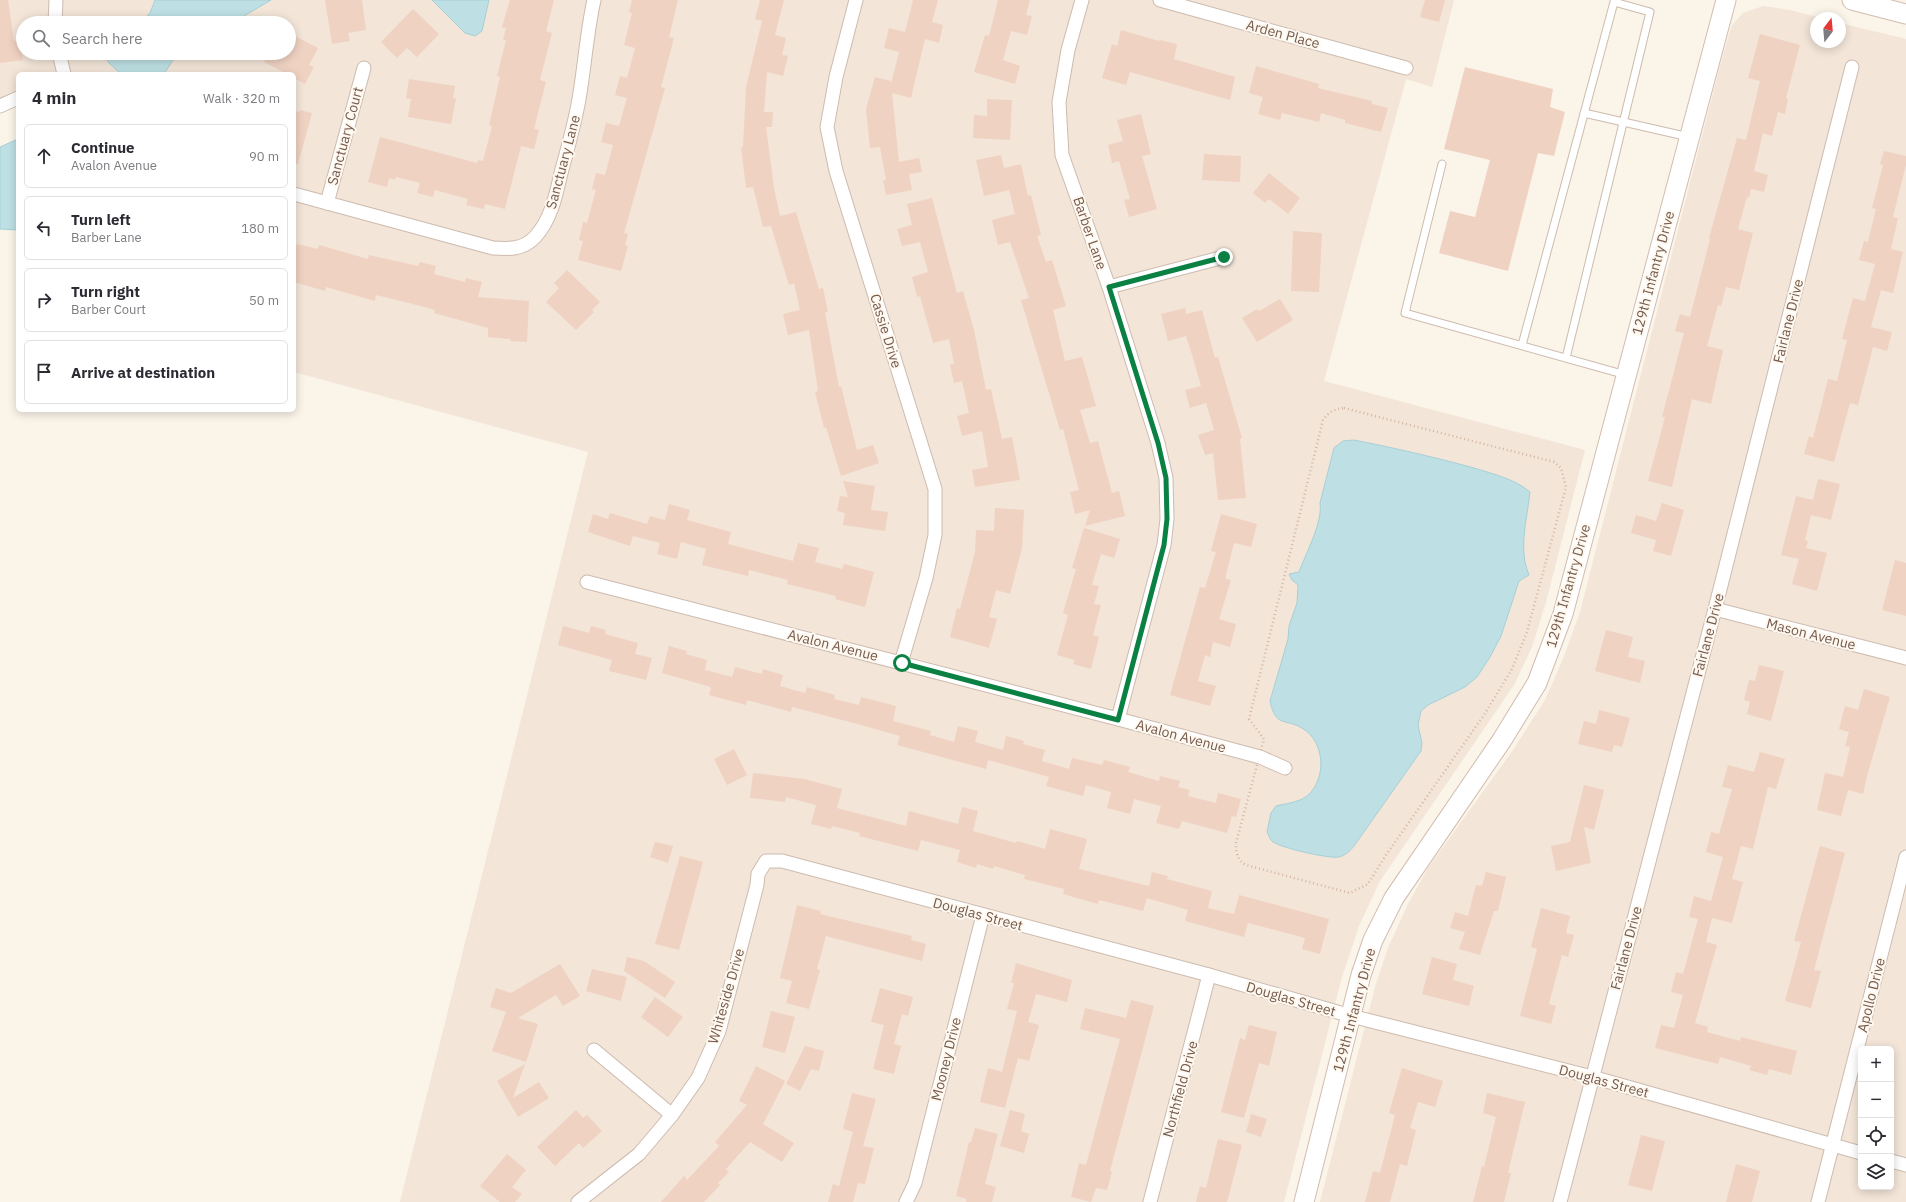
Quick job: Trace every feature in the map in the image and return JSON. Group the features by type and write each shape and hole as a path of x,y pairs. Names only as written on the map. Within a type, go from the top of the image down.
{"street":[{"path":"55,16 56,0"},
{"name":"Sanctuary Lane","path":"296,195 493,248 517,248 527,244 535,237 546,220 555,196 578,105 587,34 594,0"},
{"name":"Cassie Drive","path":"856,0 836,77 827,127 836,170 935,489 935,535 926,578 902,663"},
{"name":"Barber Lane","path":"1082,0 1068,50 1059,102 1062,155 1109,287 1158,443 1166,478 1167,519 1164,545 1118,720"},
{"name":"Arden Place","path":"1160,0 1406,68"},
{"name":"129th Infantry Drive","path":"1304,1202 1361,975 1373,940 1394,898 1502,740 1537,682 1562,614 1726,0"},
{"path":"1852,0 1906,14"},
{"path":"61,60 64,72"},
{"name":"Fairlane Drive","path":"1560,1202 1715,609 1852,67"},
{"name":"Sanctuary Court","path":"327,203 364,68"},
{"path":"0,106 16,99"},
{"path":"1109,287 1224,257"},
{"name":"Avalon Avenue","path":"587,582 1118,720 1260,758 1285,768"},
{"name":"Mason Avenue","path":"1715,609 1906,658"},
{"name":"Apollo Drive","path":"1818,1202 1906,857"},
{"name":"Douglas Street","path":"766,861 782,861 1209,975 1351,1016 1592,1077 1858,1152"},
{"name":"Whiteside Drive","path":"578,1202 639,1154 672,1115 698,1078 719,1031 757,885 758,874 766,861"},
{"name":"Mooney Drive","path":"906,1202 915,1183 983,915"},
{"name":"Northfield Drive","path":"1150,1202 1209,975"},
{"path":"594,1050 672,1115"},
{"path":"1894,1162 1906,1165"}],"lane":[{"path":"1522,346 1614,2 1650,12 1566,358"},
{"path":"1584,113 1690,137"},
{"path":"1442,164 1405,313 1626,376"}],"path":[{"path":"1344,408 1554,462 1561,468 1566,487 1527,632 1512,669 1484,715 1386,855 1368,884 1350,893 1246,865 1240,861 1236,853 1236,843 1260,758 1264,739 1249,719 1323,420 1328,414 1335,409 1344,408"}],"shaded area":[{"path":"0,0 1454,0 1432,87 1406,79 1324,381 1585,450 1546,602 1532,647 1514,685 1380,881 1359,926 1342,977 1284,1202 400,1202 588,452 296,373 296,72 16,72 16,106 0,102"},
{"path":"1763,6 1790,10 1810,15 1810,48 1846,48 1846,24 1906,39 1906,1202 1320,1202 1375,987 1388,948 1408,904 1428,868 1513,750 1545,700 1563,659 1580,612 1722,58 1732,25 1743,13"}],"water":[{"path":"155,0 271,0 244,16 147,16 150,13"},
{"path":"432,0 489,0 482,31 475,36 465,33"},
{"path":"107,60 173,60 165,72 119,72"},
{"path":"16,140 16,230 0,229 0,147"},
{"path":"1354,440 1474,468 1511,480 1524,487 1530,492 1524,534 1524,555 1529,575 1519,581 1501,636 1477,677 1465,687 1428,705 1421,711 1418,725 1422,743 1421,751 1354,846 1344,855 1334,857 1286,847 1272,841 1267,832 1271,813 1276,806 1303,799 1312,791 1319,777 1321,764 1319,750 1313,737 1302,728 1278,719 1272,710 1270,701 1288,639 1289,626 1297,603 1298,585 1292,580 1289,574 1299,572 1317,528 1320,503 1334,448 1343,441"}],"building":[{"path":"0,0 8,0 14,41 16,41 16,60 23,60 0,63"},
{"path":"325,0 362,0 366,30 348,33 350,41 332,44"},
{"path":"510,0 554,0 546,31 552,33 540,80 546,82 534,129 539,130 534,149 521,146 505,209 485,204 484,209 466,205 468,199 435,190 433,197 417,193 420,183 396,177 395,180 389,178 387,187 368,182 380,137 477,163 478,160 483,161 492,126 489,125 500,77 497,76 506,40 503,40 506,28 502,27"},
{"path":"632,0 678,0 669,37 674,38 661,87 665,88 624,233 628,234 625,245 628,246 621,271 578,260 583,241 579,240 583,222 587,223 596,190 592,189 596,173 605,175 613,145 601,142 606,123 619,126 627,98 615,95 620,76 627,78 635,48 624,45 632,13 629,12"},
{"path":"760,0 784,0 775,35 786,38 782,55 788,56 783,76 767,72 764,112 773,112 772,127 766,127 774,188 780,216 796,212 819,289 823,288 828,312 825,312 839,387 841,386 857,450 873,445 879,463 841,476 826,427 824,428 815,392 818,391 809,330 788,335 783,314 800,310 794,283 789,285 771,226 763,227 753,187 746,188 741,147 743,147 746,87 762,21 755,19"},
{"path":"913,0 938,0 932,22 943,25 939,43 925,39 911,98 892,93 899,162 919,158 922,172 909,174 912,190 886,195 883,180 886,180 880,147 870,148 866,109 875,77 891,81 891,84 899,52 884,48 889,28 905,32"},
{"path":"998,0 1030,0 1026,15 1032,16 1027,35 1011,31 1003,60 1020,66 1015,84 974,72 985,35 989,36"},
{"path":"1425,0 1445,0 1439,22 1420,17"},
{"path":"413,9 439,34 417,57 407,48 397,58 381,42"},
{"path":"1121,30 1159,41 1177,44 1174,59 1235,77 1230,100 1130,72 1126,85 1102,78 1112,44 1117,46"},
{"path":"1760,34 1800,45 1786,98 1788,99 1785,114 1778,112 1772,136 1763,133 1754,171 1768,175 1764,192 1751,189 1749,198 1747,197 1738,229 1753,233 1739,290 1726,287 1721,306 1718,305 1707,346 1723,350 1711,404 1692,399 1672,487 1648,481 1665,417 1662,417 1684,333 1675,331 1680,314 1690,317 1710,239 1709,238 1737,138 1746,140 1760,81 1748,78"},
{"path":"296,37 318,48 309,65 314,67 305,84 296,79 296,72 283,72 264,62 265,60 296,60"},
{"path":"1256,66 1319,84 1318,88 1372,101 1372,104 1388,108 1381,132 1345,123 1345,120 1321,113 1319,122 1282,113 1280,120 1258,114 1263,97 1249,93"},
{"path":"1465,67 1553,89 1550,107 1565,112 1554,156 1538,153 1508,271 1439,253 1450,211 1475,217 1490,160 1444,149"},
{"path":"409,79 455,86 453,98 456,99 451,124 408,117 411,99 406,98"},
{"path":"987,99 1012,100 1010,140 973,138 974,115 987,116"},
{"path":"300,110 312,113 298,164 296,164 296,111 299,112"},
{"path":"1141,114 1151,154 1142,156 1157,209 1129,217 1124,200 1130,199 1119,161 1112,163 1108,145 1123,141 1117,120"},
{"path":"1884,151 1906,156 1906,165 1893,217 1898,218 1891,249 1903,252 1893,293 1881,290 1871,327 1892,332 1887,351 1873,347 1858,405 1850,403 1834,462 1804,454 1809,436 1813,438 1828,379 1837,381 1847,340 1842,339 1853,298 1865,301 1875,264 1859,260 1864,241 1868,242 1876,209 1872,208 1883,165 1880,164"},
{"path":"1204,154 1241,156 1240,182 1202,180"},
{"path":"1001,155 1004,168 1021,164 1028,196 1031,195 1041,235 1037,236 1046,262 1052,260 1066,306 1053,310 1065,361 1082,357 1096,406 1080,410 1090,443 1098,441 1112,493 1119,491 1125,516 1085,526 1090,510 1075,514 1070,492 1079,490 1063,429 1060,430 1021,300 1029,298 1010,242 998,245 992,220 1015,214 1009,190 984,196 976,160"},
{"path":"1269,173 1300,198 1288,214 1269,199 1265,203 1253,193"},
{"path":"932,198 957,293 963,291 974,330 986,390 991,389 1002,439 1012,437 1020,480 975,487 972,470 988,467 982,431 962,436 957,416 969,413 962,381 954,383 950,365 954,364 949,339 933,343 920,296 917,297 912,277 928,272 920,242 902,246 897,229 912,225 907,204"},
{"path":"1293,231 1322,233 1319,292 1291,291"},
{"path":"297,244 318,249 319,245 368,259 369,255 418,266 420,262 436,266 434,274 465,282 466,278 482,282 478,297 529,301 527,342 488,337 488,328 434,313 435,310 409,303 376,295 375,301 326,287 325,291 296,283"},
{"path":"567,270 600,302 592,310 594,312 576,330 546,302 559,288 554,283"},
{"path":"1280,299 1293,320 1257,342 1242,318 1257,309 1259,311"},
{"path":"1185,308 1186,314 1202,310 1215,358 1218,357 1242,438 1240,439 1246,498 1218,500 1213,453 1205,455 1198,435 1214,430 1206,403 1190,408 1185,390 1201,386 1192,355 1186,336 1168,341 1161,314"},
{"path":"1818,479 1840,484 1831,520 1811,515 1805,540 1808,541 1806,548 1827,553 1817,591 1792,584 1799,559 1781,555 1796,496 1813,500"},
{"path":"843,481 875,486 871,510 888,512 885,531 843,525 845,513 837,511 840,496 848,497"},
{"path":"1662,503 1684,510 1671,556 1653,551 1656,540 1631,533 1636,515 1656,521"},
{"path":"669,504 690,510 687,520 731,532 728,544 793,561 798,543 819,548 815,562 842,569 844,564 874,572 865,607 835,599 836,596 787,584 788,580 749,570 748,576 702,565 706,549 681,542 677,559 657,554 660,543 633,536 630,546 588,532 593,514 608,519 610,513 647,524 650,516 665,520"},
{"path":"995,508 1024,510 1022,548 1010,594 996,590 989,617 997,619 989,648 950,637 957,608 960,609 975,552 976,530 994,531"},
{"path":"1221,514 1257,524 1251,547 1234,543 1226,575 1226,579 1231,580 1219,619 1236,624 1230,647 1213,642 1210,657 1205,655 1198,681 1216,686 1210,706 1170,695 1200,587 1205,588 1216,552 1211,551"},
{"path":"1084,528 1120,539 1114,558 1101,554 1092,585 1099,586 1094,604 1101,605 1093,635 1099,637 1091,669 1073,664 1075,660 1057,655 1068,615 1063,613 1076,569 1072,568"},
{"path":"1895,560 1906,563 1906,616 1882,610"},
{"path":"563,626 589,633 591,626 606,630 605,634 638,643 635,654 652,658 646,680 609,671 612,660 558,645"},
{"path":"1606,630 1633,637 1628,657 1645,661 1640,683 1595,671"},
{"path":"669,646 687,651 686,654 707,660 705,670 732,677 735,667 762,674 763,669 783,675 780,686 805,693 807,687 835,695 834,699 859,705 861,697 896,706 893,721 931,731 930,735 954,742 958,726 978,731 975,742 1003,750 1006,736 1024,741 1023,744 1045,750 1042,761 1069,769 1072,758 1102,765 1104,760 1130,767 1128,772 1159,781 1160,776 1180,781 1178,787 1190,790 1188,796 1216,803 1218,793 1241,799 1236,817 1232,816 1227,833 1182,821 1179,829 1156,823 1161,806 1134,799 1130,814 1107,808 1111,792 1086,785 1083,796 1046,786 1049,777 988,760 986,769 897,745 900,736 854,723 792,707 791,712 747,700 746,705 709,695 711,687 662,673"},
{"path":"1759,665 1784,671 1771,721 1747,714 1750,702 1744,700 1749,680 1755,681"},
{"path":"1864,689 1890,697 1863,794 1848,790 1841,816 1817,810 1825,773 1843,777 1850,747 1845,746 1849,732 1839,729 1845,706 1858,710"},
{"path":"1599,710 1630,718 1622,747 1614,745 1612,752 1578,744 1584,721 1596,724"},
{"path":"734,749 747,775 727,785 714,759"},
{"path":"1760,752 1785,759 1776,789 1768,787 1753,849 1741,846 1732,879 1743,882 1732,923 1712,918 1706,942 1717,945 1695,1023 1708,1027 1707,1032 1740,1041 1741,1037 1797,1051 1791,1075 1769,1069 1767,1075 1749,1070 1751,1066 1720,1057 1718,1064 1655,1048 1661,1025 1674,1028 1683,995 1671,992 1676,972 1683,974 1698,919 1689,917 1694,896 1711,901 1723,857 1706,852 1711,832 1719,834 1732,789 1722,787 1728,765 1754,772"},
{"path":"753,773 804,779 842,789 837,808 906,826 909,811 958,824 962,807 978,811 973,831 1016,843 1017,841 1045,849 1050,829 1087,839 1079,869 1149,886 1152,872 1168,876 1167,879 1212,891 1208,908 1234,914 1239,895 1329,919 1320,954 1302,949 1305,938 1248,923 1244,937 1185,921 1188,910 1147,898 1143,911 1099,900 1098,904 1063,894 1064,889 1024,879 1025,875 994,866 993,869 977,864 976,868 957,862 960,850 921,840 918,851 859,836 860,833 832,826 831,829 811,824 816,805 786,797 785,802 750,798"},
{"path":"1584,785 1604,790 1594,830 1584,827 1591,863 1556,871 1551,846 1570,842"},
{"path":"655,842 673,846 668,863 650,857"},
{"path":"1820,846 1845,853 1814,970 1821,971 1811,1008 1785,1001 1801,942 1794,941"},
{"path":"680,856 703,862 679,950 655,944"},
{"path":"1486,872 1506,877 1498,911 1494,911 1480,955 1459,949 1465,932 1450,928 1455,912 1468,916 1476,885 1482,886"},
{"path":"797,905 821,911 820,914 912,936 911,940 926,944 922,961 826,936 817,969 820,970 809,1009 786,1003 792,981 780,978"},
{"path":"1541,908 1570,916 1566,933 1574,935 1568,957 1562,955 1549,1004 1556,1006 1551,1024 1520,1016 1537,949 1531,947"},
{"path":"627,957 644,961 675,982 665,998 624,971"},
{"path":"1432,957 1457,964 1453,980 1474,986 1469,1006 1422,994"},
{"path":"1016,963 1072,980 1067,1002 1036,994 1028,1022 1039,1025 1029,1061 1018,1058 1005,1108 980,1102 988,1068 1002,1072 1017,1011 1007,1009 1014,983 1011,983"},
{"path":"560,964 580,996 563,1006 556,995 518,1018 538,1024 526,1062 492,1051 506,1012 490,1007 496,988 511,993"},
{"path":"592,969 627,977 621,1001 586,991"},
{"path":"880,988 913,997 908,1016 902,1014 894,1044 901,1046 894,1074 873,1069 884,1025 871,1022"},
{"path":"655,997 683,1017 668,1037 641,1017"},
{"path":"1131,1000 1154,1006 1110,1171 1112,1172 1107,1190 1096,1188 1091,1202 1071,1197 1079,1163 1086,1165 1120,1039 1080,1029 1085,1008 1126,1018"},
{"path":"771,1011 795,1017 785,1053 762,1047"},
{"path":"1249,1025 1277,1032 1269,1066 1259,1063 1244,1118 1221,1112 1240,1038 1245,1040"},
{"path":"805,1046 824,1051 819,1071 811,1069 800,1091 786,1084"},
{"path":"525,1064 513,1098 539,1082 549,1098 518,1117 497,1081"},
{"path":"756,1066 785,1081 763,1124 794,1143 782,1162 750,1142 726,1169 729,1172 718,1183 720,1185 704,1202 661,1202 684,1176 687,1180 719,1146 715,1142 747,1105 739,1101"},
{"path":"1402,1068 1443,1081 1435,1107 1418,1102 1410,1128 1416,1130 1407,1166 1400,1164 1390,1202 1365,1202 1373,1171 1380,1173 1395,1115 1389,1113"},
{"path":"852,1093 876,1099 863,1146 874,1148 865,1184 858,1183 853,1202 828,1202 833,1184 839,1186 853,1132 843,1129"},
{"path":"1487,1093 1525,1102 1508,1173 1511,1173 1504,1202 1473,1202 1482,1166 1484,1167 1496,1117 1483,1113"},
{"path":"576,1110 583,1118 587,1115 602,1131 583,1148 579,1143 555,1166 537,1147"},
{"path":"1010,1110 1025,1114 1021,1131 1029,1134 1024,1153 1000,1146"},
{"path":"1251,1114 1267,1119 1261,1137 1246,1132"},
{"path":"975,1128 998,1134 985,1184 996,1187 992,1202 966,1202 967,1199 956,1196 969,1142 971,1142"},
{"path":"1641,1135 1665,1141 1652,1191 1628,1185"},
{"path":"1218,1139 1242,1145 1227,1202 1196,1202 1200,1186 1206,1188"},
{"path":"507,1154 526,1170 512,1187 522,1194 515,1202 500,1202 480,1186"},
{"path":"1736,1164 1760,1171 1752,1202 1726,1202"}],"route":[{"path":"902,663 1118,720 1164,545 1167,519 1166,478 1158,443 1109,287 1224,257"}]}
